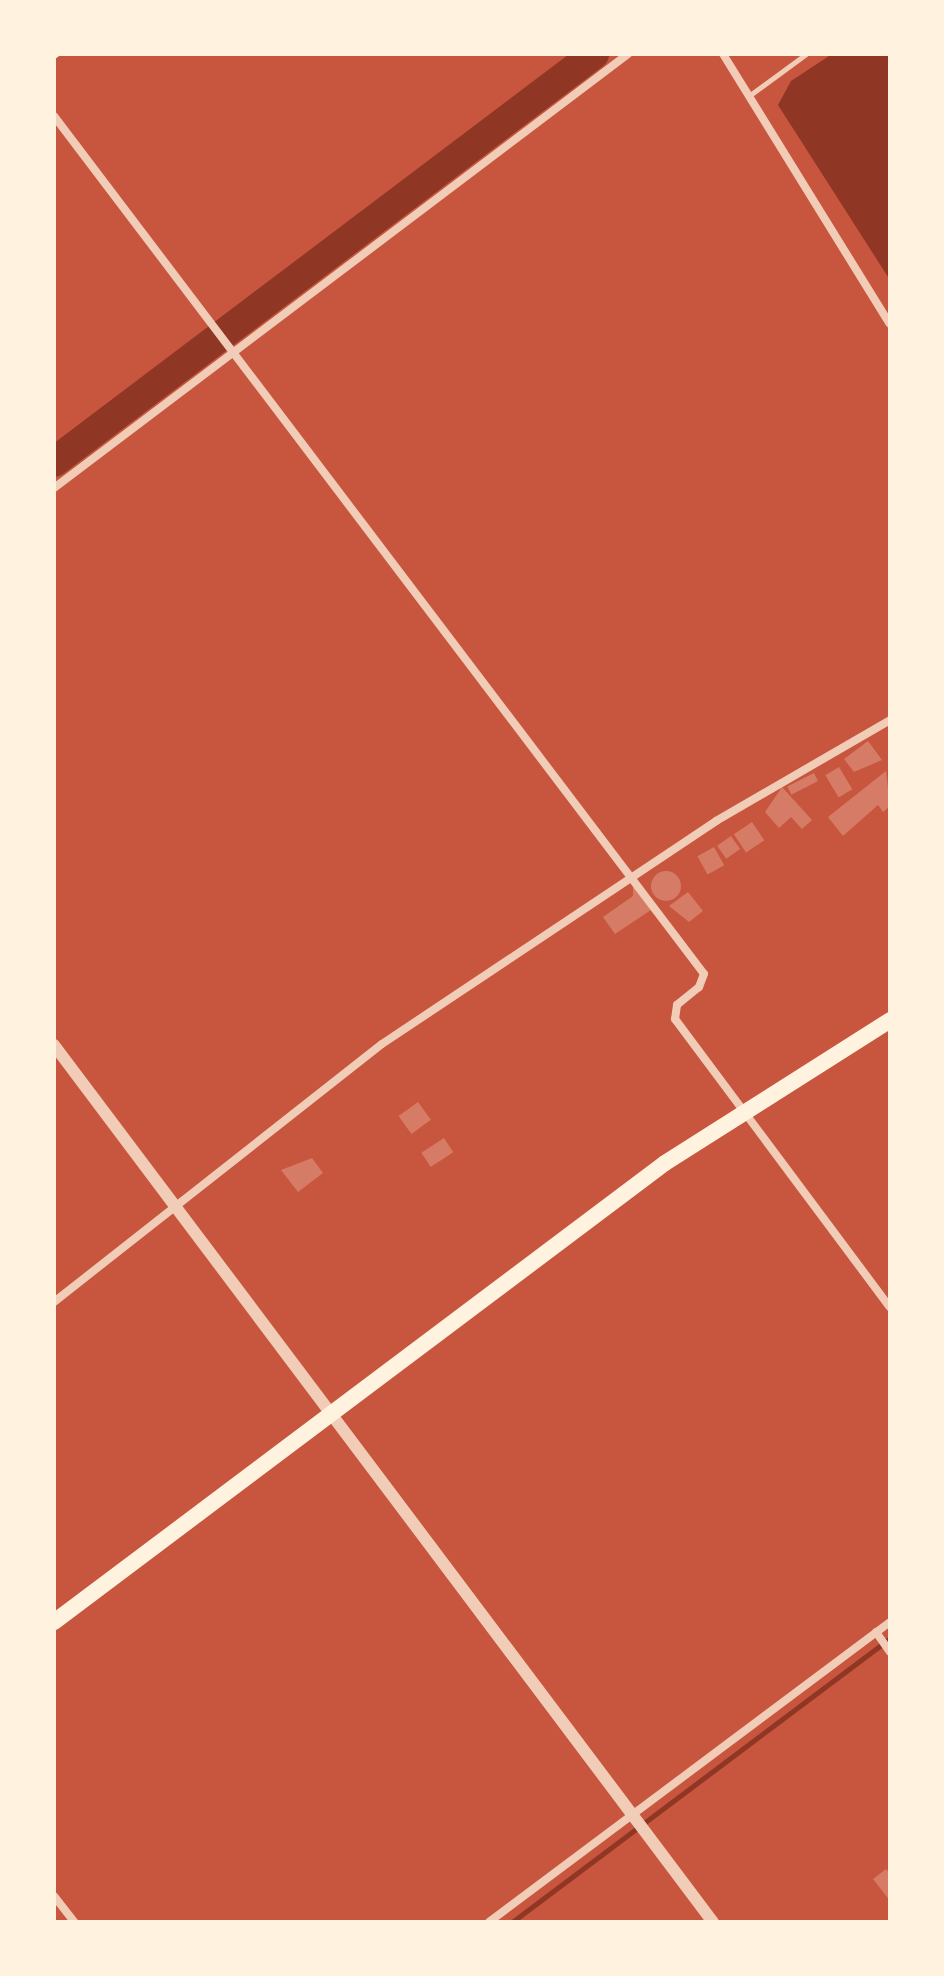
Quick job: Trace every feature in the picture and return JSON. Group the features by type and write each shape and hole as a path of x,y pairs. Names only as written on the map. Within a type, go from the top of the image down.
{"main road":[{"path":"54,1622 744,1110 890,1020"}],"street":[{"path":"54,488 628,54"},
{"path":"723,54 890,324"},
{"path":"54,116 704,974 699,987 677,1005 675,1019 890,1307"},
{"path":"54,1302 382,1044 630,876 890,720"},
{"path":"54,1045 334,1413 713,1922"},
{"path":"489,1922 878,1636 890,1622"},
{"path":"878,1636 890,1652"},
{"path":"54,1896 74,1922"}],"lane":[{"path":"750,95 806,54"}],"shaded area":[{"path":"832,54 890,54 890,280 778,105 791,81"}],"building":[{"path":"868,741 882,760 854,772 844,759"},
{"path":"839,767 852,789 839,798 825,775"},
{"path":"886,771 890,806 883,812 878,805 843,836 828,817"},
{"path":"814,773 818,781 791,795 787,787"},
{"path":"782,787 812,820 802,829 791,817 779,828 765,812"},
{"path":"752,822 764,840 746,853 734,834"},
{"path":"731,836 740,849 726,859 717,846"},
{"path":"714,847 724,865 708,875 697,856"},
{"path":"666,871 677,875 681,886 677,897 666,901 655,897 651,886 655,875"},
{"path":"633,885 651,910 615,934 603,917 633,896"},
{"path":"688,892 703,911 689,922 669,906"},
{"path":"418,1102 431,1120 412,1134 399,1116"},
{"path":"444,1138 453,1152 431,1167 421,1153"},
{"path":"312,1158 323,1173 298,1192 281,1170"},
{"path":"886,1869 890,1874 890,1901 873,1879"}],"waterway":[{"path":"54,462 594,54"},
{"path":"512,1922 890,1638"}]}
